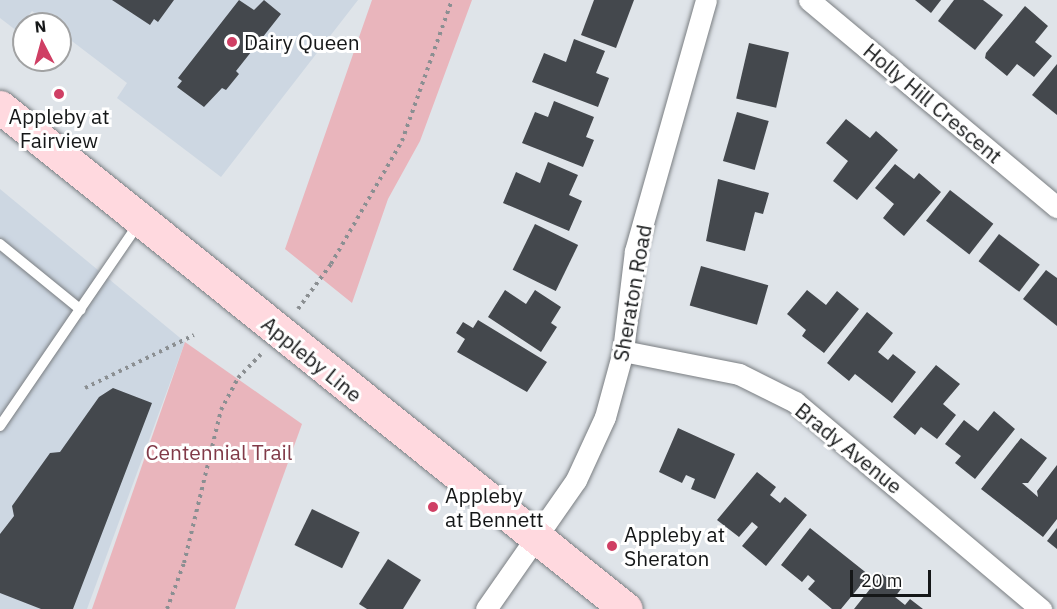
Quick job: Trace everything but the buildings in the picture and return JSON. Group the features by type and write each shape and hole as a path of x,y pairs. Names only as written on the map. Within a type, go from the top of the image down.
{"main road":[{"name":"Appleby Line","path":"0,107 626,609"}],"street":[{"name":"Sheraton Road","path":"486,609 576,480 605,417 623,351 635,251 706,0"},
{"name":"Holly Hill Crescent","path":"809,0 1057,207"},
{"name":"Brady Avenue","path":"623,351 739,374 795,402 1041,609"}],"lane":[{"path":"0,426 140,221"},
{"path":"0,244 81,310"}],"path":[{"path":"301,305 373,196 402,141 452,0"},
{"path":"85,388 194,335"},
{"path":"167,609 184,563 221,410 238,378 256,360"}],"shaded area":[{"path":"0,0 358,0 221,177 117,98 127,83 72,41 72,12 12,12 12,27 0,18"},
{"path":"0,189 185,342 87,609 0,609"}],"green space":[{"path":"372,0 472,0 420,141 388,199 352,303 285,249"},
{"name":"Centennial Trail","path":"185,342 302,424 235,609 92,609"}],"place":[{"name":"Dairy Queen","path":"232,42"},
{"name":"Appleby at Fairview","path":"59,94"},
{"name":"Appleby at Bennett","path":"433,507"},
{"name":"Appleby at Sheraton","path":"612,546"}]}
